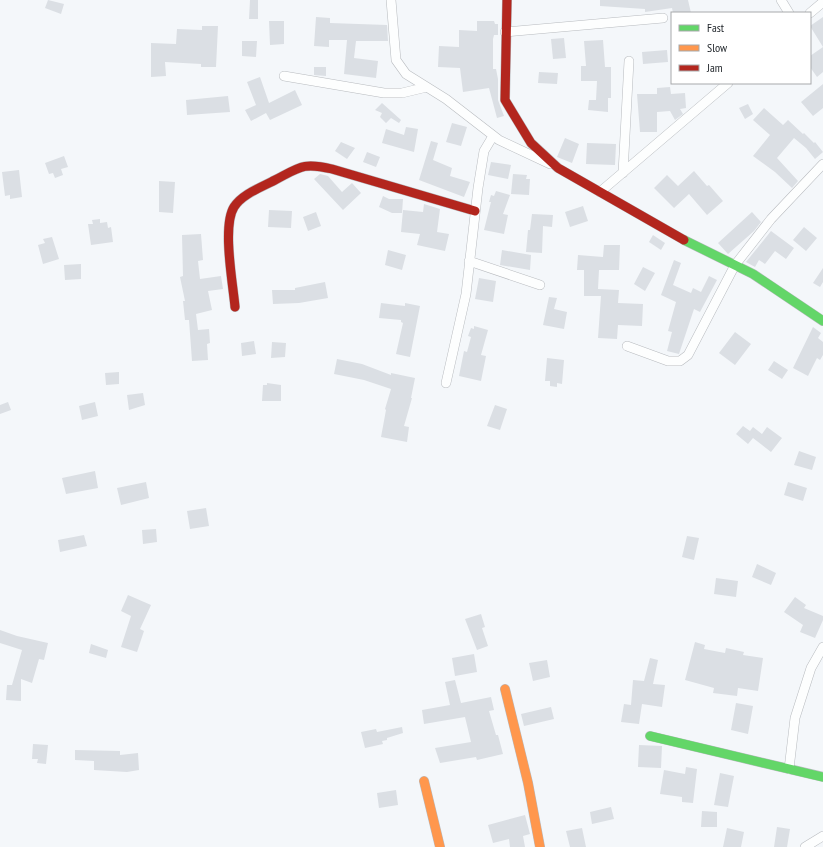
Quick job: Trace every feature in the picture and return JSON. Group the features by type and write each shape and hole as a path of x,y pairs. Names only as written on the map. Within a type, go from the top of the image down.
{"street":[{"path":"391,0 396,60 406,74 427,86 499,140 558,168 671,234 753,274 823,321"},
{"path":"507,0 505,32 505,100 531,143 558,168"},
{"path":"781,0 788,12"},
{"path":"811,12 823,2"},
{"path":"505,32 663,18"},
{"path":"623,173 629,61"},
{"path":"284,76 384,93 402,93 427,86"},
{"path":"600,192 727,84"},
{"path":"446,382 466,294 475,211 484,151 493,136"},
{"path":"627,346 668,361 680,361 688,355 735,265 771,219 823,164"},
{"path":"235,307 229,225 234,207 246,197 305,165 315,165 332,169 475,211"},
{"path":"470,261 540,285"},
{"path":"789,769 795,718 811,668 823,647"},
{"path":"505,689 528,783 540,847"},
{"path":"650,736 823,777"},
{"path":"424,781 440,847"},
{"path":"805,847 823,836"}],"building":[{"path":"48,0 64,4 61,14 45,8"},
{"path":"250,0 258,0 258,19 249,19"},
{"path":"600,0 688,0 691,12 673,12 672,8 645,12 645,9 600,6"},
{"path":"316,17 330,18 330,23 387,25 388,41 356,41 354,58 378,61 376,78 344,74 347,40 329,40 329,47 314,46"},
{"path":"823,17 823,47 811,28 811,25"},
{"path":"269,21 284,21 284,44 270,45"},
{"path":"477,21 494,21 495,24 498,24 498,35 494,35 493,39 493,69 496,69 498,79 498,100 504,116 497,118 489,88 463,92 460,68 438,67 439,46 459,47 459,30 477,31"},
{"path":"202,26 218,26 216,67 201,67 201,64 165,62 166,76 151,77 151,43 176,44 177,29 202,30"},
{"path":"564,38 566,58 553,59 551,39"},
{"path":"603,40 605,67 611,67 611,98 608,98 608,112 588,110 589,100 596,100 597,81 581,81 581,66 586,66 584,41"},
{"path":"242,41 257,41 256,57 242,56"},
{"path":"823,47 823,72 817,77 811,68 811,55"},
{"path":"667,50 668,62 643,64 642,52"},
{"path":"314,67 326,67 326,76 314,75"},
{"path":"539,72 558,73 557,84 538,83"},
{"path":"260,77 269,103 295,90 302,105 270,120 266,113 251,121 245,110 256,105 247,82"},
{"path":"823,84 823,108 813,116 801,102"},
{"path":"670,87 671,94 685,93 686,108 680,109 683,114 675,120 670,111 657,112 657,132 640,132 637,94 657,94 657,88"},
{"path":"228,96 230,112 187,115 186,100"},
{"path":"382,103 401,120 399,123 391,118 386,123 380,117 382,113 375,110"},
{"path":"748,104 753,114 745,119 739,108"},
{"path":"764,108 783,125 788,120 814,143 815,142 823,152 815,159 806,148 794,138 777,158 798,181 792,188 775,172 753,156 770,135 753,120"},
{"path":"452,123 467,127 461,146 446,142"},
{"path":"406,127 418,129 414,152 382,143 386,129 404,135"},
{"path":"565,138 579,144 572,163 557,157"},
{"path":"431,141 438,143 433,160 452,168 450,176 470,182 464,197 419,180"},
{"path":"341,142 355,148 347,159 335,151"},
{"path":"587,143 616,144 615,165 586,164"},
{"path":"367,152 380,157 376,167 363,162"},
{"path":"64,156 68,167 61,169 63,175 55,178 53,173 49,174 45,163"},
{"path":"491,162 511,165 508,179 488,175"},
{"path":"19,170 22,197 10,199 10,195 5,196 2,172"},
{"path":"694,171 723,201 707,215 689,194 674,208 654,188 667,175 678,186"},
{"path":"320,174 328,176 342,192 352,183 361,193 343,210 314,179"},
{"path":"513,174 527,175 526,179 530,179 529,195 511,194"},
{"path":"159,181 175,182 173,213 159,212"},
{"path":"496,191 510,195 503,214 508,215 504,234 484,230 491,202 489,202 491,195 494,196"},
{"path":"383,196 389,199 403,199 402,213 392,213 379,207"},
{"path":"424,204 440,209 437,232 449,234 445,251 417,245 420,234 401,232 403,210 423,212"},
{"path":"583,206 588,221 570,227 565,212"},
{"path":"269,210 292,211 291,228 268,227"},
{"path":"316,212 321,226 308,231 303,217"},
{"path":"752,212 761,222 754,231 728,254 718,243"},
{"path":"532,214 553,215 552,227 543,226 542,253 526,252 528,230 530,230"},
{"path":"100,219 100,223 107,222 108,228 111,227 113,242 91,245 88,224 93,224 92,220"},
{"path":"804,227 817,238 806,251 793,240"},
{"path":"771,231 794,248 786,259 775,251 765,264 759,260 755,267 746,262"},
{"path":"201,234 203,260 198,261 200,279 221,276 223,289 208,291 212,310 196,314 198,330 209,329 210,343 207,344 208,360 192,361 189,320 185,320 183,301 185,301 180,277 183,276 182,235"},
{"path":"653,235 665,243 661,250 649,242"},
{"path":"52,237 59,259 43,264 38,245 45,243 43,239"},
{"path":"604,245 620,245 619,270 599,270 598,289 619,290 618,303 643,304 642,326 618,325 617,339 598,338 601,296 584,296 584,270 577,270 578,255 603,257"},
{"path":"388,250 406,255 402,270 385,265"},
{"path":"502,250 531,255 530,270 500,265"},
{"path":"674,260 681,263 673,285 691,293 693,288 701,292 709,276 717,280 700,312 694,309 679,354 667,351 672,332 668,331 676,302 661,295"},
{"path":"81,264 81,279 65,280 64,265"},
{"path":"643,267 655,273 645,291 634,284"},
{"path":"823,268 823,282 820,287 813,283"},
{"path":"479,278 496,281 493,302 475,299"},
{"path":"325,282 328,298 299,303 273,304 272,290 295,290 295,288"},
{"path":"549,297 557,298 554,309 567,312 564,329 543,325"},
{"path":"381,303 405,306 405,303 420,306 410,357 396,354 403,323 401,320 379,318"},
{"path":"474,326 488,330 481,355 486,356 481,381 459,376 464,351 467,352 471,337 468,336 471,328 474,329"},
{"path":"813,327 821,333 818,338 823,342 823,355 820,360 817,358 808,376 793,368"},
{"path":"735,332 751,344 735,365 719,353"},
{"path":"254,341 256,354 242,356 241,343"},
{"path":"272,342 286,343 285,357 271,358"},
{"path":"547,358 564,360 562,384 557,383 557,387 550,386 550,381 545,381"},
{"path":"337,359 362,364 391,375 391,373 415,378 412,398 404,426 409,427 407,442 381,437 385,409 391,389 364,380 334,374"},
{"path":"774,361 788,370 782,379 768,370"},
{"path":"119,372 119,384 106,385 105,373"},
{"path":"267,383 281,385 281,401 262,401 263,385 267,385"},
{"path":"143,393 145,405 129,410 127,395"},
{"path":"8,402 11,410 0,414 0,405"},
{"path":"95,402 98,416 82,420 79,406"},
{"path":"495,405 507,409 500,430 487,426"},
{"path":"743,426 750,431 753,427 762,434 767,427 782,438 771,452 753,438 748,444 736,434"},
{"path":"799,451 816,457 812,470 794,465"},
{"path":"95,471 98,488 66,494 62,478"},
{"path":"146,482 149,498 121,505 117,488"},
{"path":"788,482 807,488 803,501 784,495"},
{"path":"206,508 209,526 190,529 187,511"},
{"path":"156,529 157,542 143,544 142,530"},
{"path":"84,535 87,546 60,552 58,540"},
{"path":"687,536 699,538 694,560 682,557"},
{"path":"757,564 776,573 771,585 752,577"},
{"path":"716,578 738,581 736,597 714,594"},
{"path":"128,595 151,605 140,629 144,631 137,652 121,647 131,616 121,611"},
{"path":"795,597 806,605 804,608 823,616 823,620 815,638 800,632 803,625 784,612"},
{"path":"481,614 485,627 482,628 488,646 477,650 465,619"},
{"path":"0,630 17,636 48,643 44,660 39,659 32,683 21,679 21,701 6,700 7,685 12,685 22,650 0,643"},
{"path":"695,642 705,645 704,649 725,653 726,648 744,652 743,655 763,658 758,691 738,688 737,696 713,693 714,688 685,680"},
{"path":"91,644 108,650 106,658 89,653"},
{"path":"474,654 477,672 455,676 452,658"},
{"path":"650,658 658,660 653,684 665,685 662,707 642,704 639,724 621,722 624,704 631,705 633,680 644,681"},
{"path":"547,660 550,677 533,681 529,663"},
{"path":"455,680 461,703 491,697 494,710 489,711 503,754 477,760 476,757 440,763 435,748 471,742 465,717 424,724 422,710 450,705 445,682"},
{"path":"736,703 753,706 748,734 731,730"},
{"path":"551,707 554,719 524,726 521,714"},
{"path":"402,727 403,733 387,738 387,740 382,741 383,744 365,748 361,732 376,729 377,732"},
{"path":"33,744 48,745 46,764 37,763 38,759 32,759"},
{"path":"639,745 662,746 661,768 638,767"},
{"path":"75,750 120,751 120,755 138,753 139,770 127,772 94,770 94,761 75,760"},
{"path":"686,767 697,769 693,803 682,802 682,797 660,794 664,770 685,774"},
{"path":"720,773 734,776 728,807 714,805"},
{"path":"396,790 398,805 379,808 377,793"},
{"path":"611,807 614,819 592,824 590,812"},
{"path":"702,811 717,812 717,827 701,827"},
{"path":"525,815 530,834 523,836 525,847 510,847 509,839 493,843 488,825"},
{"path":"777,827 790,829 787,847 774,847"},
{"path":"582,828 586,847 570,847 566,831"},
{"path":"727,828 744,832 741,847 723,847"}],"traffic: fast":[{"path":"684,240 753,274 823,321"},
{"path":"650,736 823,777"}],"traffic: slow":[{"path":"505,689 528,783 540,847"},
{"path":"424,781 440,847"}],"traffic: jam":[{"path":"507,0 505,100 531,143 558,168 684,240"},
{"path":"235,307 229,256 229,227 234,207 242,198 258,188 296,169 308,166 332,169 475,211"}]}
